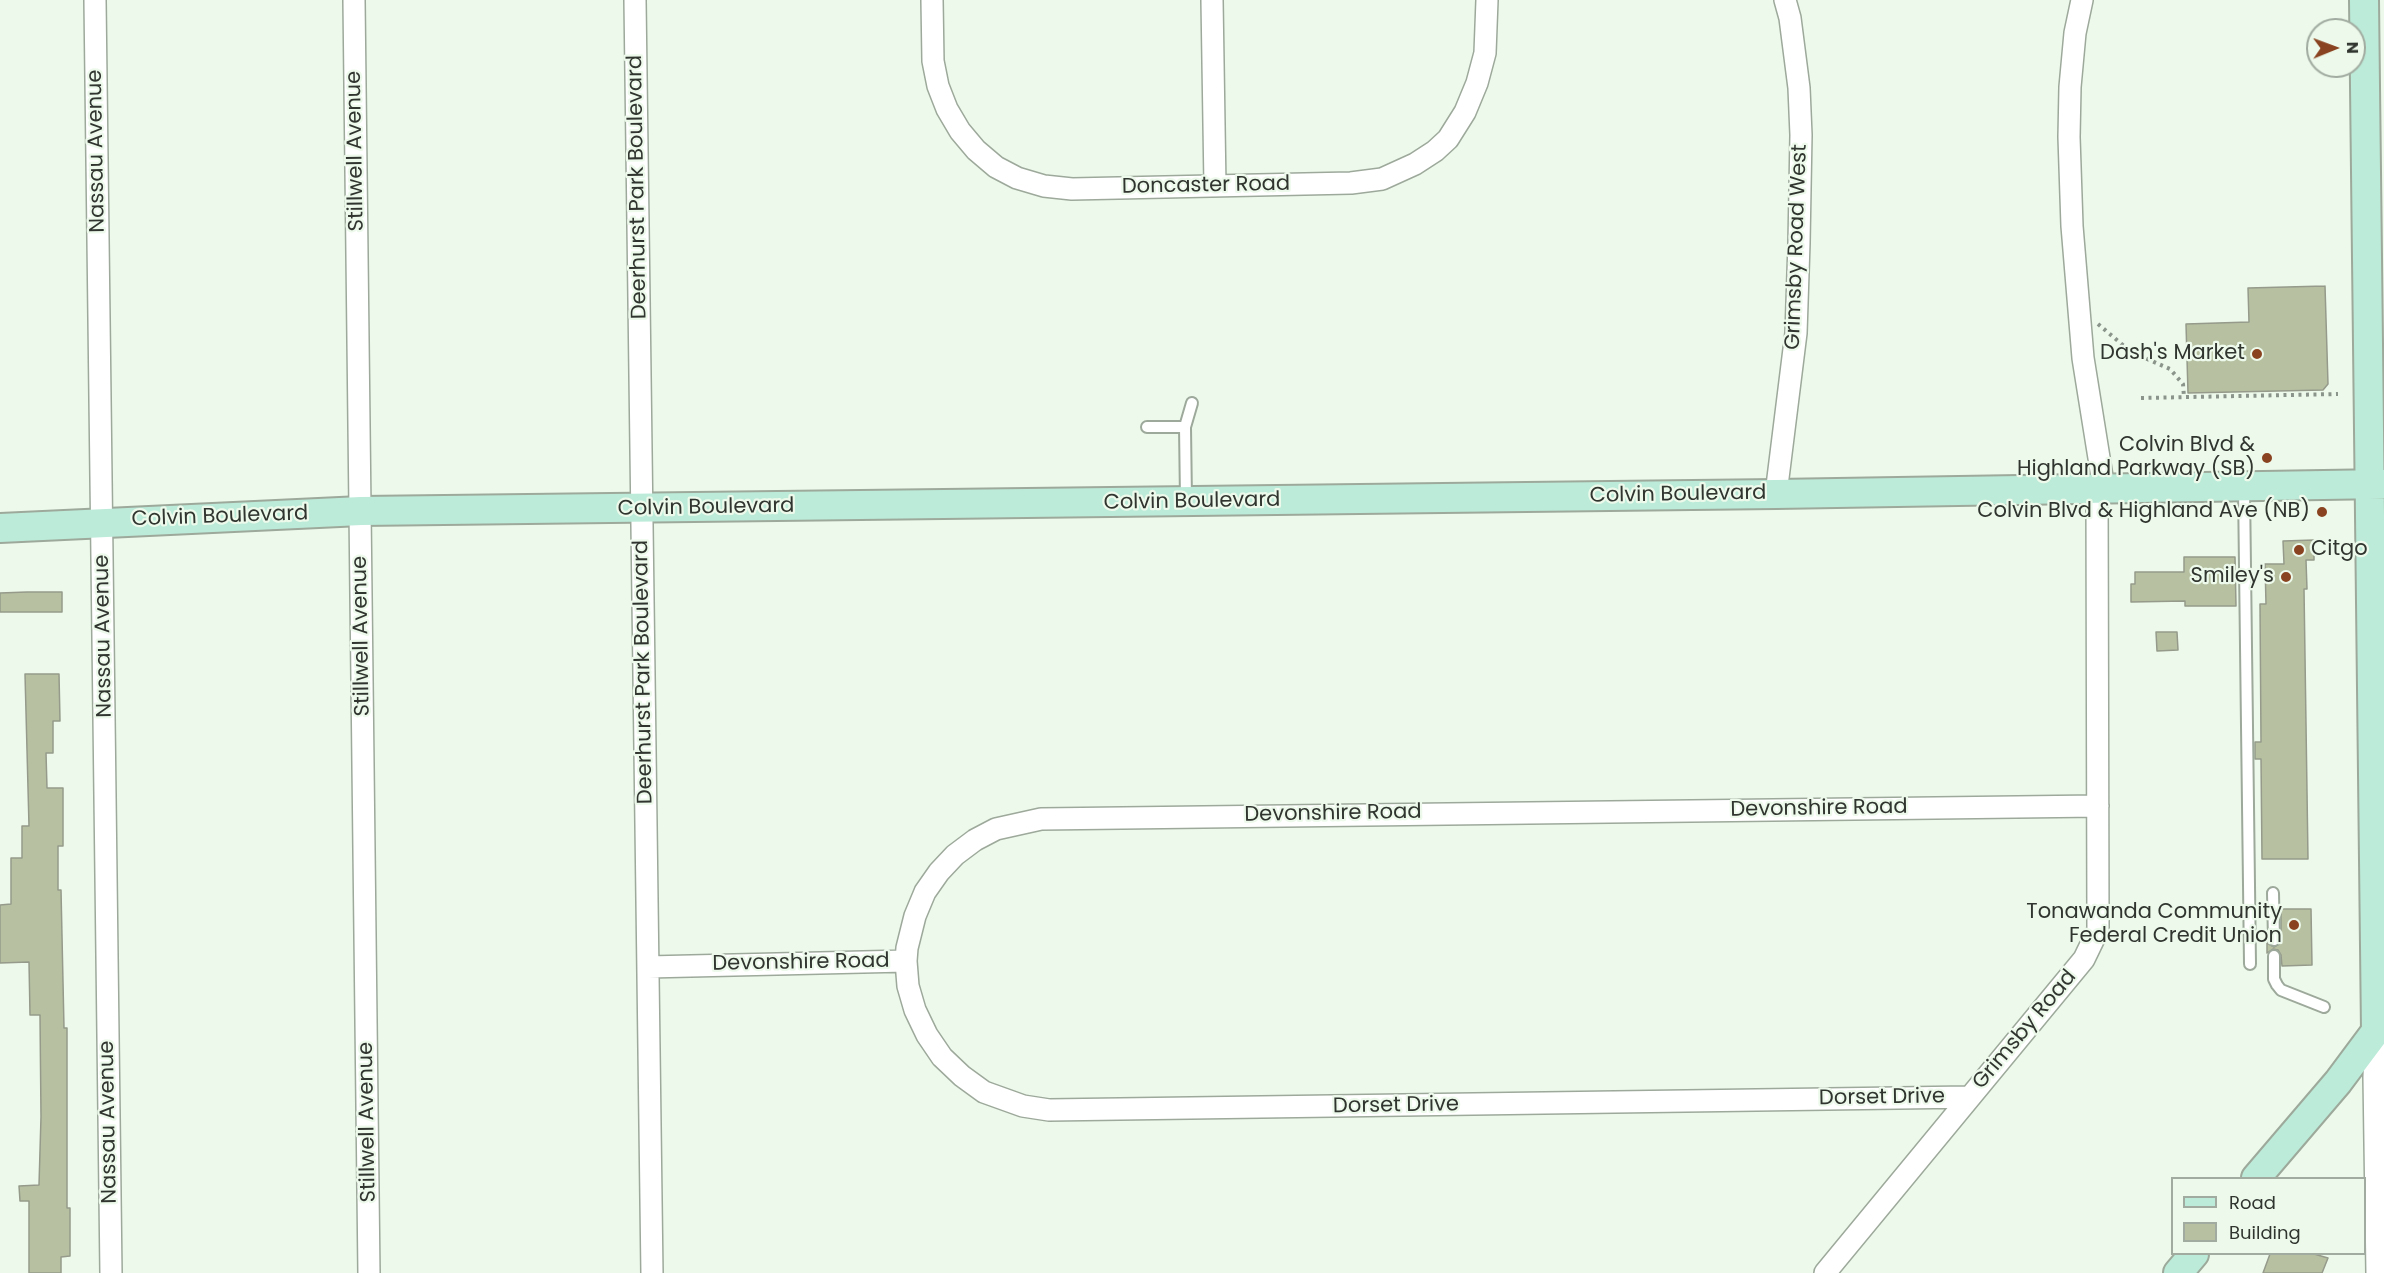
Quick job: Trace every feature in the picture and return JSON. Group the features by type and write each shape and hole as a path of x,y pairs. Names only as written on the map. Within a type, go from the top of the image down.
{"street":[{"name":"Nassau Avenue","path":"95,0 111,1273"},
{"name":"Stillwell Avenue","path":"354,0 369,1273"},
{"name":"Deerhurst Park Boulevard","path":"635,0 652,1273"},
{"name":"Doncaster Road","path":"932,0 933,61 938,86 947,109 971,144 996,167 1017,178 1044,186 1072,189 1351,183 1382,179 1415,164 1436,151 1448,139 1465,112 1477,83 1485,53 1487,0"},
{"path":"1212,0 1215,186"},
{"name":"Grimsby Road West","path":"1776,494 1796,333 1801,135 1799,88 1790,18 1785,0"},
{"path":"2082,0 2075,33 2070,87 2072,226 2083,358 2100,489"},
{"path":"2364,0 2377,484 2380,1031 2374,1077 2370,1223 2377,1273"},
{"name":"Colvin Boulevard","path":"0,528 361,512 2377,484"},
{"name":"Grimsby Road","path":"1825,1273 2084,959 2093,943 2099,919 2100,489"},
{"name":"Devonshire Road","path":"648,967 906,961 915,916 925,892 939,872 975,840 996,829 1041,819 2098,806"},
{"name":"Dorset Drive","path":"906,961 915,1010 927,1035 942,1057 984,1092 1023,1107 1049,1110 1969,1097"},
{"path":"2258,1177 2380,1031"},
{"path":"2178,1273 2193,1255"}],"lane":[{"path":"1186,502 1185,426 1192,403"},
{"path":"1147,427 1185,426"},
{"path":"2244,487 2250,964"},
{"path":"2273,893 2274,940"},
{"path":"2274,956 2274,979 2277,986 2324,1007"}],"path":[{"path":"2095,322 2131,352 2170,369 2183,384 2184,397"},
{"path":"2141,398 2338,394"}],"building":[{"name":"Dash's Market","path":"2325,286 2328,384 2323,390 2188,393 2186,324 2249,322 2248,288"},
{"path":"2314,540 2314,560 2306,560 2307,589 2304,589 2308,859 2262,859 2261,759 2255,759 2255,742 2261,742 2260,604 2266,604 2265,564 2284,564 2283,541"},
{"path":"2184,557 2235,557 2236,606 2185,606 2185,601 2131,602 2131,584 2135,584 2135,572 2184,572"},
{"path":"62,592 62,612 0,612 0,593"},
{"path":"2156,632 2177,632 2178,650 2157,651"},
{"path":"25,674 59,674 60,721 53,721 53,753 46,753 47,788 63,788 63,846 58,846 58,890 61,890 64,1028 67,1028 67,1208 70,1208 70,1256 61,1257 61,1273 29,1273 29,1201 20,1201 19,1186 39,1185 40,1015 30,1015 29,962 0,963 0,905 11,904 11,858 22,858 22,826 29,826"},
{"name":"Tonawanda Community Federal Credit Union","path":"2281,909 2311,909 2312,965 2282,966 2278,950 2273,949 2267,953 2267,943 2274,947 2281,943"},
{"path":"2270,1255 2318,1255 2328,1258 2322,1273 2263,1273"}],"place":[{"name":"Dash's Market","path":"2257,354"},
{"name":"Colvin Blvd & Highland Parkway (SB)","path":"2267,458"},
{"name":"Colvin Blvd & Highland Ave (NB)","path":"2322,512"},
{"name":"Citgo","path":"2299,550"},
{"name":"Smiley's","path":"2286,577"},
{"name":"Tonawanda Community Federal Credit Union","path":"2294,925"}]}
